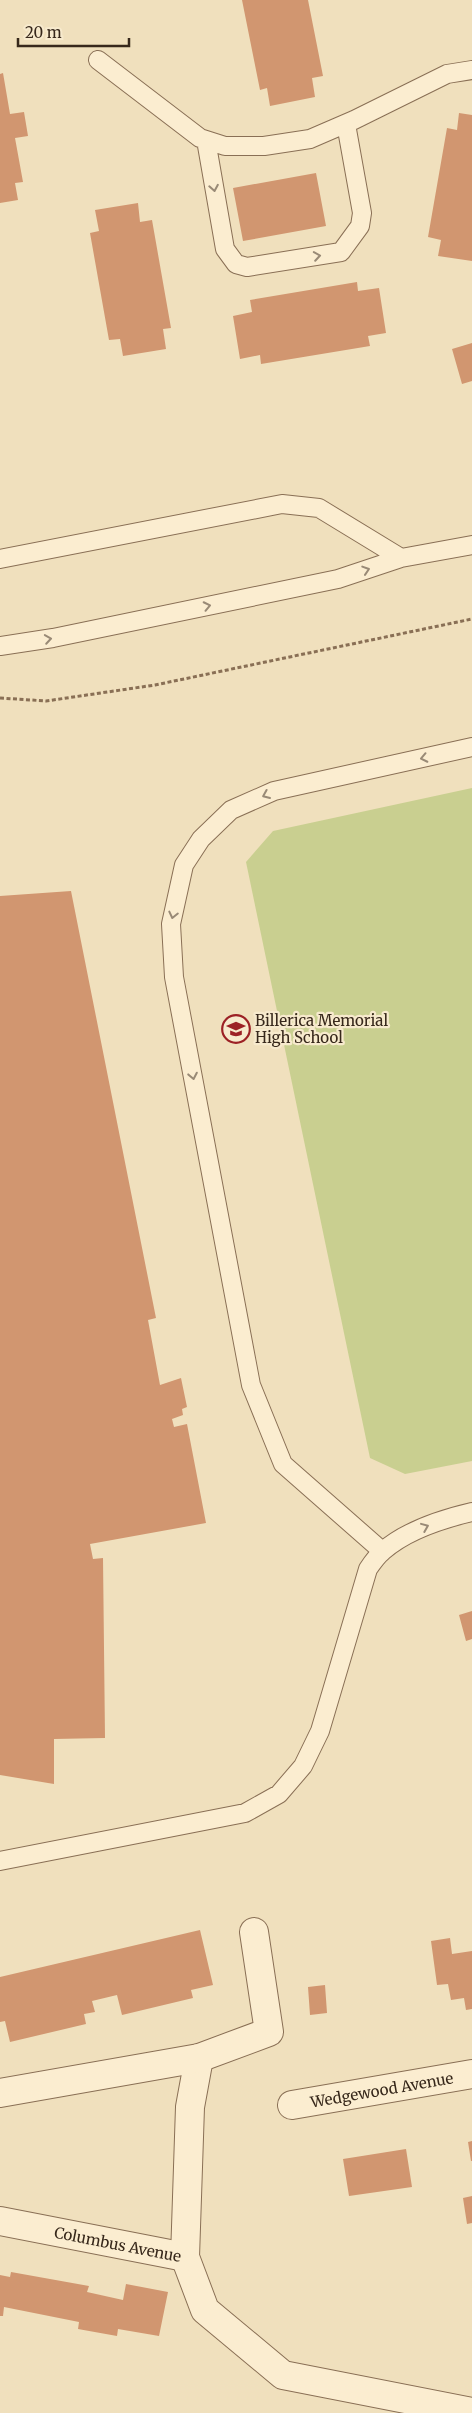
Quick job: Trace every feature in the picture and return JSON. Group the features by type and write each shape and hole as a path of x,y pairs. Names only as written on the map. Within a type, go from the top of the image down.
{"street":[{"path":"0,2093 199,2058 269,2032 254,1932"},
{"path":"185,2258 190,2106 199,2058"},
{"name":"Wedgewood Avenue","path":"292,2105 472,2074"},
{"name":"Columbus Avenue","path":"0,2221 185,2258 205,2310 283,2375 472,2412"}],"lane":[{"path":"98,60 200,138 225,146 264,146 310,139 346,124 447,74 472,70"},
{"path":"206,140 225,249 236,264 247,267 340,252 354,237 360,226 362,213 346,124"},
{"path":"0,559 282,504 319,508 401,558"},
{"path":"0,646 53,638 338,579 401,558 472,545"},
{"path":"382,1551 283,1464 251,1385 174,977 171,924 184,865 201,839 231,810 274,791 472,747"},
{"path":"0,1862 245,1812 278,1794 303,1766 320,1731 368,1569 382,1551 414,1532 450,1517 472,1512"}],"path":[{"path":"0,698 46,701 154,685 472,619"}],"green space":[{"path":"472,788 472,1461 405,1474 370,1458 246,862 273,831"}],"building":[{"path":"242,0 308,0 323,76 312,78 315,97 270,106 267,88 260,90"},
{"path":"3,73 10,114 24,112 28,136 15,138 23,182 15,183 18,200 0,203 0,74"},
{"path":"459,113 472,115 472,261 438,256 441,240 428,237 447,128 457,130"},
{"path":"316,173 326,226 243,241 233,188"},
{"path":"138,203 140,222 152,220 171,328 163,329 166,349 123,356 120,339 109,340 90,233 99,231 95,210"},
{"path":"357,282 358,291 379,288 386,333 368,336 370,346 261,364 260,355 240,359 233,316 252,312 250,300"},
{"path":"472,343 472,381 462,384 452,349"},
{"path":"71,891 156,1318 148,1320 160,1385 181,1378 187,1407 182,1409 183,1415 172,1419 174,1427 187,1424 206,1523 90,1544 93,1559 103,1558 105,1738 54,1739 54,1784 0,1775 0,896"},
{"path":"472,1611 472,1639 466,1641 459,1615"},
{"path":"200,1930 213,1985 191,1990 193,1998 122,2015 117,1995 92,2001 95,2012 84,2014 86,2024 10,2042 5,2021 0,2022 0,1977"},
{"path":"450,1938 452,1954 472,1951 472,2009 466,2010 464,1998 451,2000 448,1984 437,1985 431,1941"},
{"path":"325,1985 327,2013 310,2015 308,1987"},
{"path":"472,2141 472,2161 471,2161 468,2142"},
{"path":"406,2149 412,2187 349,2196 343,2159"},
{"path":"472,2196 472,2223 467,2224 463,2198"},
{"path":"11,2272 89,2286 87,2292 123,2300 126,2284 168,2292 159,2336 118,2329 117,2336 78,2329 79,2322 4,2307 3,2316 0,2316 0,2275 10,2277"}],"place":[{"name":"Billerica Memorial High School","path":"236,1029"}]}
